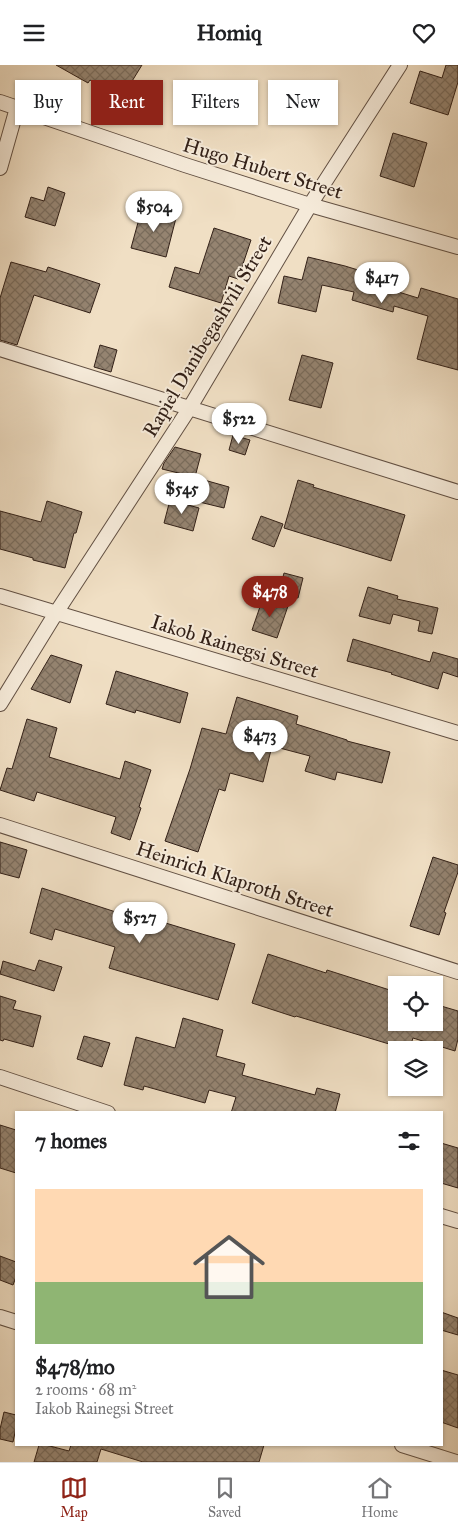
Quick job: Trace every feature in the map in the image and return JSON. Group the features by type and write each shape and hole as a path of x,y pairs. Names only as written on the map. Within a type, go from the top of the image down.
{"street":[{"name":"Rapiel Danibegashvili Street","path":"0,704 56,613 189,409 310,205 400,65"},
{"name":"Hugo Hubert Street","path":"0,102 15,109"},
{"path":"0,168 15,113"},
{"name":"Hugo Hubert Street","path":"65,125 310,205 458,247"},
{"path":"0,349 458,492"},
{"name":"Iakob Rainegsi Street","path":"0,595 458,733"},
{"name":"Heinrich Klaproth Street","path":"0,825 458,971"},
{"path":"0,1077 102,1111"},
{"path":"443,1217 458,1221"},
{"path":"0,1317 15,1323"},
{"path":"405,1446 456,1462"}],"building":[{"path":"56,65 142,65 133,80 90,80 88,83"},
{"path":"446,65 458,65 458,82 448,115 410,103 420,71 442,78"},
{"path":"393,133 427,143 414,187 380,176"},
{"path":"48,187 65,193 55,226 25,217 31,197 44,201"},
{"path":"142,208 176,218 166,257 131,248"},
{"path":"214,228 251,240 238,279 229,276 221,303 169,287 175,267 199,274"},
{"path":"308,257 394,281 392,290 418,298 421,288 458,299 458,370 417,359 428,316 394,306 393,312 352,300 354,292 322,285 316,312 278,303 284,276 302,280"},
{"path":"11,262 46,272 48,267 100,284 90,313 34,295 17,345 0,340 0,298"},
{"path":"100,345 117,350 111,372 94,367"},
{"path":"302,355 333,363 321,408 289,400"},
{"path":"233,435 250,440 245,455 229,450"},
{"path":"175,447 201,454 195,477 162,469"},
{"path":"197,478 229,487 224,508 191,500"},
{"path":"298,480 314,485 313,487 405,515 391,561 284,528"},
{"path":"170,500 199,508 193,531 164,523"},
{"path":"47,501 82,512 76,533 74,533 65,568 0,549 0,511 41,522"},
{"path":"261,516 283,524 274,547 252,539"},
{"path":"284,573 303,578 298,598 279,593"},
{"path":"368,587 398,596 397,599 438,608 432,634 418,631 420,621 393,614 390,624 359,616"},
{"path":"263,598 288,606 277,638 252,630"},
{"path":"353,639 430,662 433,652 458,659 458,677 443,672 438,689 392,673 347,661"},
{"path":"51,655 82,665 70,703 31,689"},
{"path":"116,671 188,693 180,723 136,710 135,713 106,704"},
{"path":"237,697 298,716 296,724 347,741 390,752 382,783 337,772 335,780 305,771 310,756 272,746 263,782 230,773 225,791 219,789 198,852 165,841 202,728 226,734"},
{"path":"27,719 57,728 49,757 120,779 125,761 151,770 130,840 111,833 116,817 37,792 34,801 0,790 7,768 12,769"},
{"path":"0,842 27,850 19,878 0,873"},
{"path":"433,857 458,865 458,872 444,912 446,913 439,935 410,926"},
{"path":"42,888 125,915 126,911 235,944 218,1000 109,968 115,947 55,929 52,940 30,933"},
{"path":"268,954 326,973 327,970 388,989 388,1031 443,1031 443,1007 458,1011 458,1039 455,1051 443,1047 443,1041 423,1041 413,1038 412,1041 388,1041 388,1044 252,1003"},
{"path":"39,960 62,967 54,991 0,974 3,961 35,971"},
{"path":"0,996 16,1001 13,1009 41,1016 33,1047 4,1039 3,1041 0,1040"},
{"path":"183,1018 223,1030 216,1056 245,1064 242,1075 315,1095 317,1088 340,1094 336,1111 232,1111 236,1097 209,1090 205,1103 144,1086 143,1090 124,1085 136,1037 175,1048"},
{"path":"84,1036 110,1043 102,1067 77,1059"},
{"path":"0,1125 15,1130 15,1173 0,1168"},
{"path":"443,1144 458,1148 458,1188 443,1184"},
{"path":"0,1256 15,1262 15,1280 13,1285 0,1280"},
{"path":"443,1313 458,1318 458,1335 443,1331"},
{"path":"443,1371 458,1375 458,1428 443,1423"},
{"path":"4,1412 15,1415 13,1442 0,1439"},
{"path":"39,1446 50,1446 69,1451 71,1446 264,1446 259,1462 143,1462 101,1449 97,1462 34,1462"}]}
